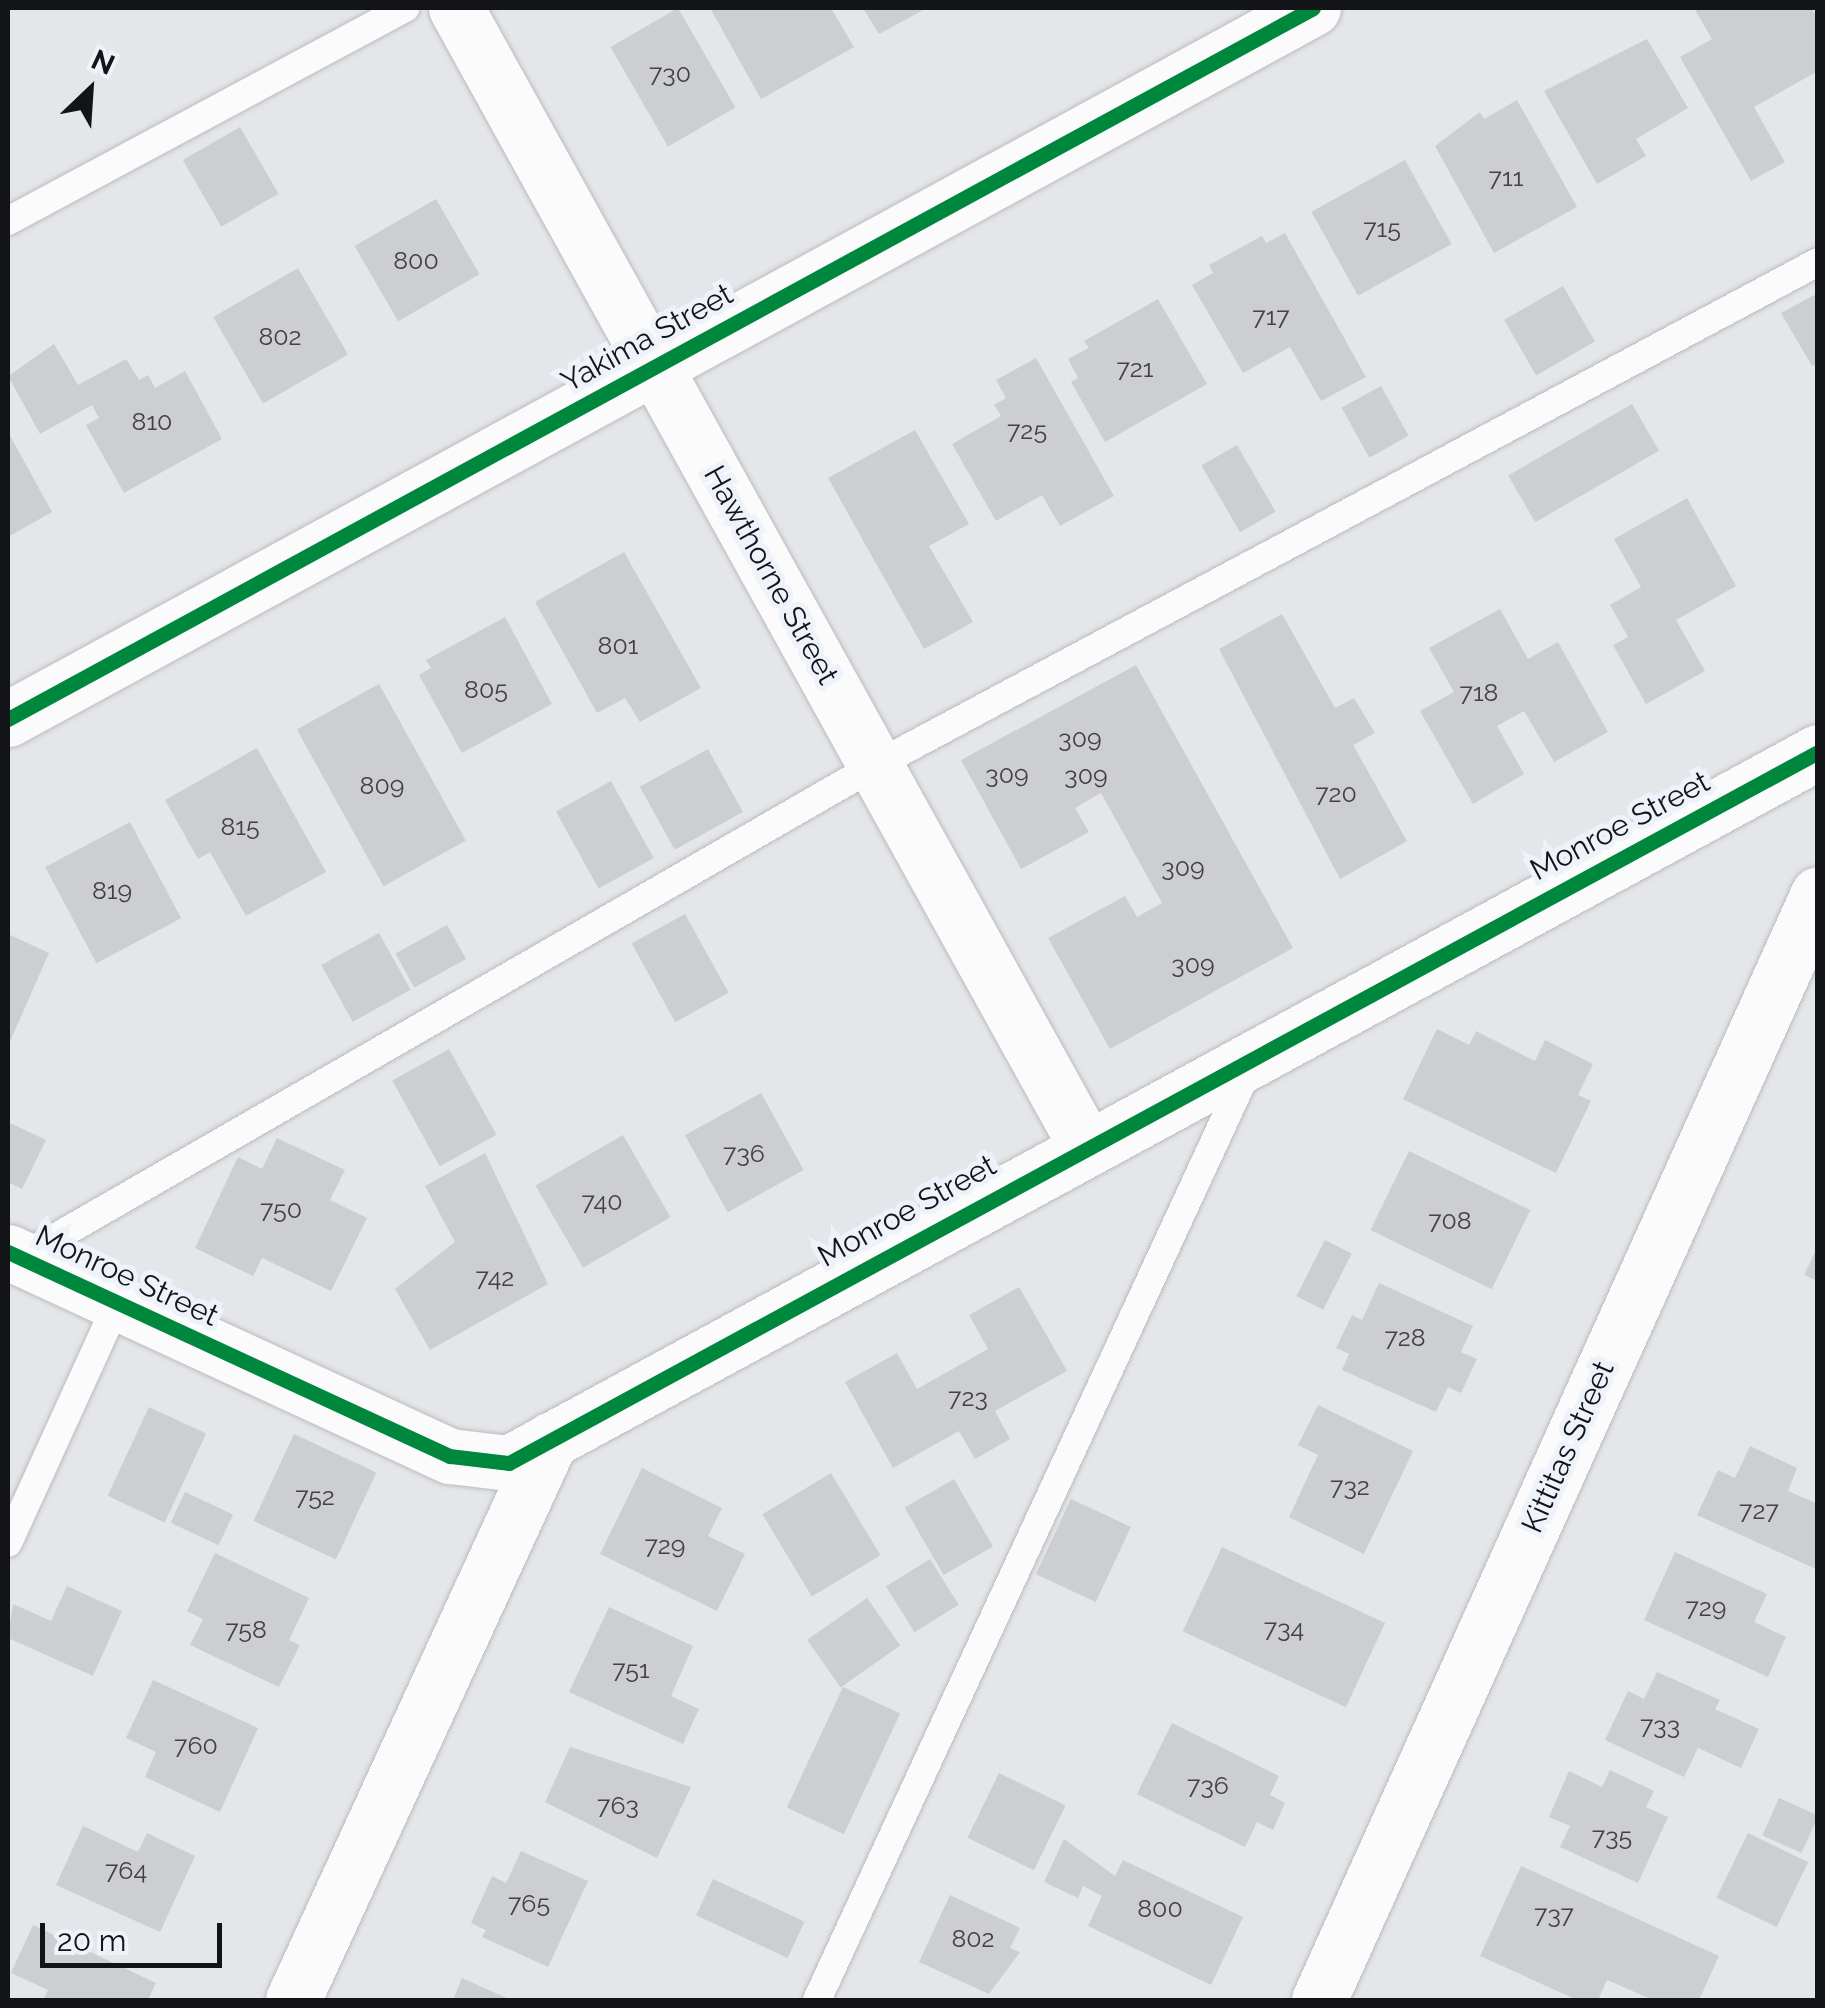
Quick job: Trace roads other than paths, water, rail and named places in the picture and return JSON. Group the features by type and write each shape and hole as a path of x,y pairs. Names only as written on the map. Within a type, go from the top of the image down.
{"street":[{"name":"Hawthorne Street","path":"456,8 1085,1144"},
{"name":"Yakima Street","path":"8,718 1313,8"},
{"name":"Monroe Street","path":"14,1255 450,1456 509,1464 1085,1144 1818,752"},
{"name":"Kittitas Street","path":"1329,1997 1818,894"},
{"path":"294,2000 551,1439"}],"lane":[{"path":"8,220 404,8"},
{"path":"14,1255 876,765 1818,262"},
{"path":"817,2000 1256,1052"},
{"path":"8,1543 118,1302"}]}
